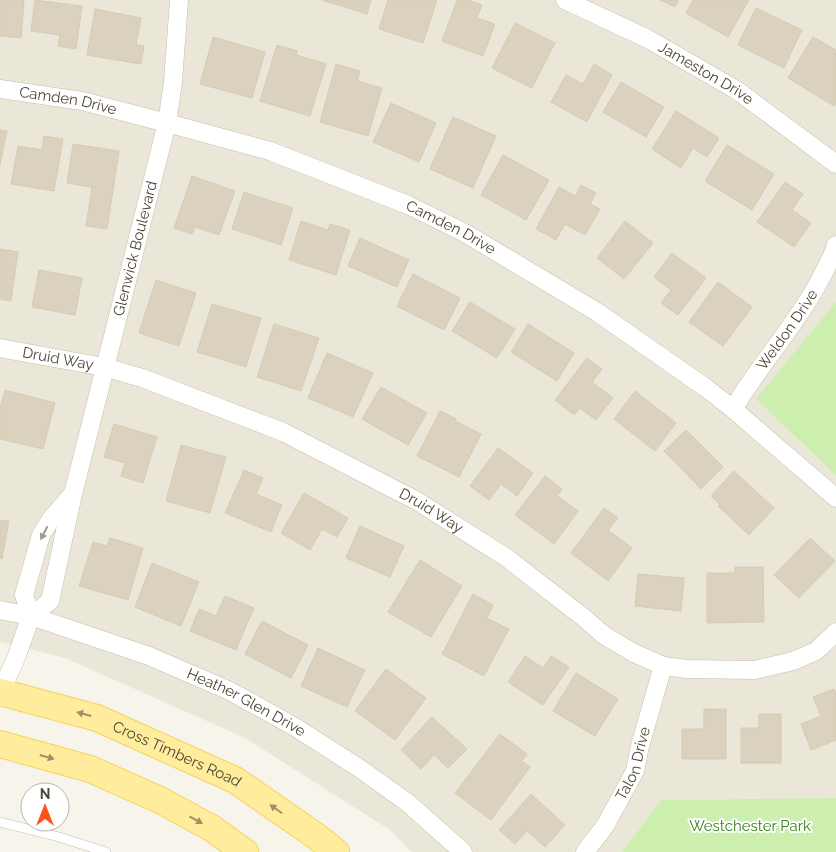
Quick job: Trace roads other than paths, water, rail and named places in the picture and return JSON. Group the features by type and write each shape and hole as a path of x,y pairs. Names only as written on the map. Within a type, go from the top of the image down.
{"main road":[{"name":"Cross Timbers Road","path":"0,692 97,718 235,780 336,852"},
{"path":"0,744 90,769 160,800 213,829 235,847"}],"street":[{"name":"Glenwick Boulevard","path":"73,494 52,519 42,535 24,595 31,616 50,601 73,494 104,367 167,123 173,82 179,0"},
{"name":"Jameston Drive","path":"565,0 648,39 738,90 836,164"},
{"name":"Camden Drive","path":"0,89 82,101 270,151 408,205 449,225 597,312 706,388 836,498"},
{"name":"Weldon Drive","path":"733,409 747,385 812,294 836,246"},
{"name":"Druid Way","path":"0,348 104,367 142,378 283,432 417,501 507,558 605,636 634,653 663,666 688,669 755,670 793,661 816,650 836,632"},
{"name":"Heather Glen Drive","path":"0,610 31,616 149,656 230,691 295,727 359,768 408,803 463,852"},
{"path":"0,692 16,658 31,616"},
{"name":"Talon Drive","path":"585,852 605,826 635,771 640,746 663,666"}],"lane":[{"path":"0,822 59,837 106,852"}],"park label":[{"name":"Westchester Park","path":"750,826"}]}
